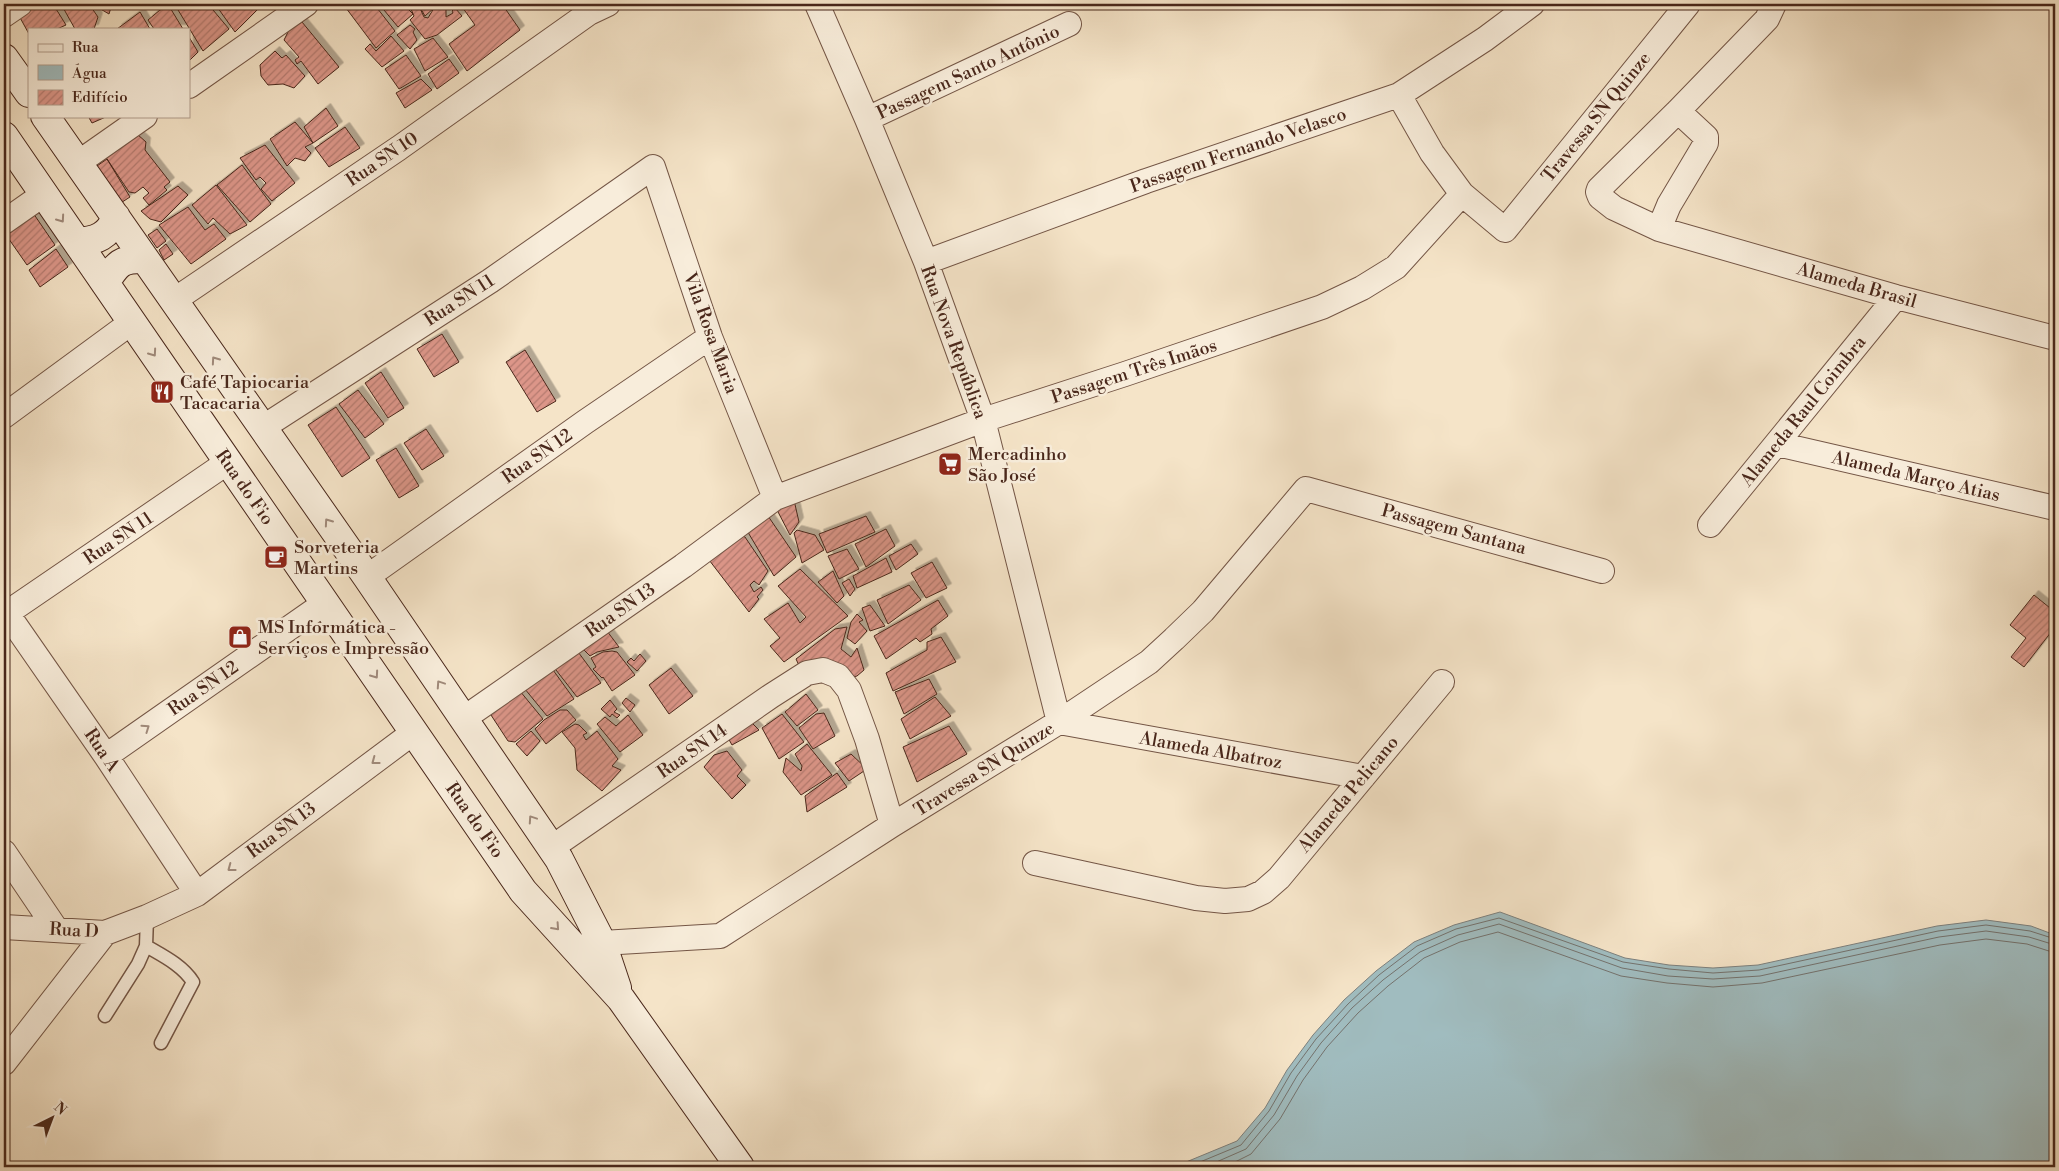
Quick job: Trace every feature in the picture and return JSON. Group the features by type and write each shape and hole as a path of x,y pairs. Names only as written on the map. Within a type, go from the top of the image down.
{"street":[{"path":"4,15 20,4"},
{"path":"190,85 306,4"},
{"name":"Rua Nova República","path":"817,4 926,262 983,420 1059,722"},
{"name":"Passagem Fernando Velasco","path":"926,262 1146,181 1399,96 1485,39 1532,4"},
{"name":"Travessa SN Quinze","path":"1462,194 1505,230 1688,4"},
{"path":"1659,228 1669,205 1706,143 1706,137 1678,111 1767,18 1774,4"},
{"name":"Rua SN 10","path":"173,301 399,148 595,7"},
{"name":"Passagem Santo Antônio","path":"867,119 1069,24"},
{"path":"4,58 28,92"},
{"path":"1399,96 1432,153 1462,194"},
{"name":"Alameda Brasil","path":"1678,111 1598,192 1600,197 1614,208 1659,228 1896,297 2055,338"},
{"name":"Rua do Fio","path":"46,118 367,577 560,859 602,943 621,998"},
{"path":"78,163 142,118"},
{"name":"Rua do Fio","path":"4,136 523,890 621,998 740,1167"},
{"name":"Vila Rosa Maria","path":"653,167 710,337 774,498"},
{"name":"Rua SN 11","path":"262,428 490,281 653,167"},
{"path":"4,222 44,194"},
{"name":"Passagem Três Imãos","path":"774,498 983,420 1322,307 1362,288 1396,267 1462,194"},
{"path":"77,242 100,238 113,227 116,218"},
{"path":"105,283 119,263 130,258 145,259"},
{"name":"Alameda Raul Coimbra","path":"1710,525 1896,297"},
{"path":"4,416 132,322"},
{"name":"Rua SN 12","path":"367,577 585,422 710,337"},
{"name":"Alameda Março Atias","path":"1777,444 2055,508"},
{"name":"Rua SN 11","path":"5,611 228,462"},
{"name":"Travessa SN Quinze","path":"576,948 602,943 720,936 892,825 1136,672 1174,640 1203,611 1306,488"},
{"name":"Passagem Santana","path":"1306,488 1602,570"},
{"name":"Rua SN 13","path":"464,719 683,566 774,498"},
{"name":"Rua SN 12","path":"106,756 325,603"},
{"name":"Rua A","path":"5,611 106,756 197,894"},
{"name":"Rua SN 14","path":"551,848 771,696 807,673 823,670 838,676 849,690 892,825"},
{"name":"Alameda Pelicano","path":"1035,863 1196,898 1224,901 1248,899 1263,892 1279,878 1442,682"},
{"name":"Alameda Albatroz","path":"1059,722 1363,777"},
{"name":"Rua SN 13","path":"197,894 414,732"},
{"path":"4,852 56,929"},
{"name":"Rua D","path":"4,927 105,933 147,917 197,894"},
{"path":"4,1063 105,933"}],"lane":[{"path":"104,1016 138,964 146,946 147,917"},
{"path":"146,946 173,961 188,974 193,982 161,1043"}],"water":[{"path":"1500,912 1625,958 1669,965 1713,968 1758,965 1937,926 1986,920 2031,926 2055,935 2055,1167 1174,1167 1237,1141 1265,1108 1287,1070 1313,1035 1344,1000 1376,971 1414,942 1454,925"}],"building":[{"path":"35,4 53,4 66,25 59,28 28,28 28,32 18,14"},
{"path":"61,4 89,4 98,17 94,28 74,28"},
{"path":"92,4 112,4 109,14"},
{"path":"208,4 229,29 203,51 175,5"},
{"path":"215,4 254,4 258,9 235,32"},
{"path":"343,4 374,4 395,31 376,48"},
{"path":"379,4 412,4 407,8 413,14 398,27"},
{"path":"418,4 433,4 434,8 425,16"},
{"path":"418,4 424,17 428,18 434,8 446,4 446,17 453,13 452,11 455,8 462,16 437,35 425,39 410,20 414,16 411,9"},
{"path":"460,4 502,4 520,30 467,71 449,44 475,25"},
{"path":"169,6 182,28 153,28 148,20 160,10"},
{"path":"140,12 149,28 118,28"},
{"path":"302,22 339,67 318,84 301,61 297,64 295,60 299,57 284,40 289,30"},
{"path":"410,25 415,29 413,32 417,40 410,49 397,35"},
{"path":"391,36 404,51 382,67 365,49 370,44 376,51"},
{"path":"433,38 448,57 425,71 414,49"},
{"path":"190,39 198,52 190,60"},
{"path":"275,51 282,58 286,55 305,76 294,88 283,84 268,85 261,76 260,65"},
{"path":"406,55 421,76 399,89 385,69"},
{"path":"449,59 459,73 437,89 428,74"},
{"path":"421,79 432,90 405,108 396,93"},
{"path":"326,108 338,126 313,143 304,127"},
{"path":"89,118 103,118 92,123"},
{"path":"295,122 313,143 305,147 311,153 305,161 295,158 287,166 270,139"},
{"path":"345,127 360,148 329,167 315,148"},
{"path":"137,134 146,142 145,150 170,182 164,187 167,190 149,205 143,198 149,193 143,187 135,193 129,192 105,156"},
{"path":"265,145 295,183 272,201 261,189 266,183 260,177 256,180 240,158"},
{"path":"107,159 130,197 116,206 94,168"},
{"path":"242,165 271,204 250,222 217,185"},
{"path":"216,185 247,225 230,234 213,218 208,224 192,205"},
{"path":"178,186 188,195 161,222 150,219 141,211"},
{"path":"188,207 205,230 214,224 226,239 191,264 159,225"},
{"path":"31,210 55,245 27,265 4,232"},
{"path":"157,229 166,241 157,248 148,235"},
{"path":"166,244 173,254 164,260 159,250"},
{"path":"56,249 68,267 40,287 29,270"},
{"path":"442,334 459,362 434,377 417,349"},
{"path":"525,350 556,401 537,412 506,362"},
{"path":"381,372 404,408 388,418 365,383"},
{"path":"358,390 384,424 365,438 339,404"},
{"path":"336,407 370,458 342,477 308,425"},
{"path":"426,429 444,456 422,470 404,443"},
{"path":"396,448 419,486 399,498 376,460"},
{"path":"794,500 799,522 790,535 776,508"},
{"path":"766,513 796,557 774,576 746,529"},
{"path":"866,516 875,532 827,553 819,534"},
{"path":"886,529 895,546 866,567 855,544"},
{"path":"797,530 815,535 824,550 802,563 794,533"},
{"path":"738,533 745,537 768,571 759,585 754,581 750,585 754,592 761,587 763,590 749,612 706,556"},
{"path":"911,544 918,554 896,570 889,556"},
{"path":"847,549 859,569 839,579 828,556"},
{"path":"886,558 892,572 857,588 853,576"},
{"path":"932,562 947,588 926,598 911,573"},
{"path":"800,569 848,616 784,662 770,646 780,638 764,619 788,603 800,623 806,617 778,586"},
{"path":"833,571 844,596 837,603 818,582"},
{"path":"849,579 855,589 850,596 842,583"},
{"path":"909,585 921,600 888,624 877,600"},
{"path":"2034,595 2055,612 2055,627 2024,667 2011,657 2026,638 2010,625"},
{"path":"938,600 948,616 931,629 932,634 920,642 916,638 886,659 874,636"},
{"path":"870,605 885,626 870,631 862,608"},
{"path":"857,614 863,620 859,622 867,631 855,644 847,638 851,622"},
{"path":"604,627 619,647 597,652 590,656 580,646"},
{"path":"847,627 841,649 851,657 857,648 864,670 857,676 845,679 802,672 796,659 835,629"},
{"path":"941,637 956,662 893,691 886,673 927,650 927,642"},
{"path":"573,645 601,683 577,697 549,661"},
{"path":"603,652 617,652 635,675 612,691 603,677 593,669 596,667 591,658"},
{"path":"640,654 646,661 637,671 627,662 631,658 634,661"},
{"path":"548,663 574,699 547,716 520,683"},
{"path":"671,668 693,696 669,714 649,685"},
{"path":"929,679 937,694 904,714 895,692"},
{"path":"515,685 543,719 515,742 508,741 489,712"},
{"path":"806,694 818,710 797,726 785,712"},
{"path":"935,697 951,716 910,739 901,719"},
{"path":"626,698 635,705 630,712 622,703"},
{"path":"610,700 617,709 614,712 620,715 617,718 612,714 610,717 601,709"},
{"path":"560,710 567,710 576,720 546,744 535,729 544,720"},
{"path":"824,713 835,736 813,749 799,728 816,714"},
{"path":"782,714 804,742 779,759 762,728"},
{"path":"628,715 643,735 620,752 597,724 605,717 616,726"},
{"path":"751,722 759,730 732,745 727,736"},
{"path":"575,724 579,725 587,733 583,735 586,740 597,731 618,759 612,766 621,770 602,791 577,770 575,748 562,732"},
{"path":"949,726 967,754 917,782 903,747"},
{"path":"531,731 540,741 527,756 516,744"},
{"path":"807,744 832,775 801,795 783,772 786,758 801,771 802,766 795,754"},
{"path":"727,751 742,770 737,776 746,785 732,799 704,767 714,755"},
{"path":"851,754 867,769 849,781 835,763"},
{"path":"837,773 847,787 807,812 805,796"}],"place":[{"name":"Café Tapiocaria Tacacaria","path":"162,392"},
{"name":"Mercadinho São José","path":"950,464"},
{"name":"Sorveteria Martins","path":"276,557"},
{"name":"MS Informática - Serviços e Impressão","path":"240,637"}]}
